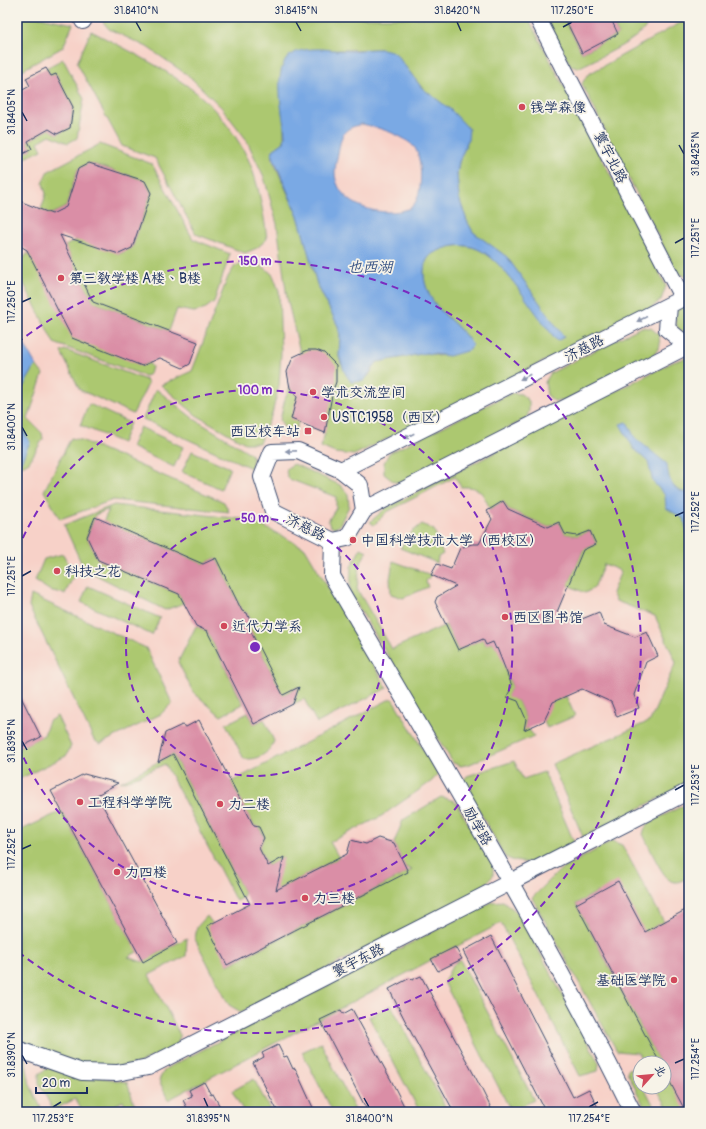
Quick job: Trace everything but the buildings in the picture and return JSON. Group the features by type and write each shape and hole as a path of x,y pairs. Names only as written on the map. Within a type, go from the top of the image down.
{"street":[{"name":"寰宇北路","path":"537,17 680,300"},
{"path":"341,470 360,485 364,510 688,346 667,329 680,300"},
{"name":"济慈路","path":"364,510 347,538 333,541 273,511 262,477 272,452 298,451 341,470 680,300"},
{"name":"励学路","path":"333,541 332,576 511,883 610,1066 633,1112"},
{"name":"寰宇东路","path":"17,1049 82,1072 117,1073 148,1067 689,791"}],"shaded area":[{"name":"中国科学技术大学（西校区）","path":"17,17 689,17 689,1112 17,1112"}],"green space":[{"path":"17,17 41,17 73,24 63,47 17,73"},
{"path":"99,17 528,18 610,174 666,286 661,300 648,310 354,455 335,453 321,447 325,433 299,421 294,433 286,431 280,420 285,399 290,388 290,367 300,352 287,298 277,224 264,177 246,139 222,108 189,76 147,47 109,29","holes":["380,49 395,53 422,88 451,110 468,140 459,162 457,174 459,198 467,221 473,232 507,257 564,337 557,341 504,270 485,253 475,248 463,246 450,247 435,252 428,258 424,266 426,286 434,303 461,330 472,345 439,356 426,353 377,362 368,377 341,364 339,357 340,335 338,326 317,284 299,219 272,158 273,150 284,142 284,123 338,50"]},
{"path":"545,17 564,17 582,53 618,34 610,17 647,17 649,21 638,35 629,41 578,68 571,66"},
{"path":"689,18 689,278 676,272 582,84 587,75"},
{"path":"91,31 173,76 198,94 224,121 249,160 256,182 262,206 267,239 257,248 245,253 196,234 155,158 122,146 77,63"},
{"path":"63,59 84,99 77,138 68,143 50,135 38,142 42,150 21,160 20,172 17,174 17,157 32,149 28,141 49,129 57,134 70,128 73,107 56,74 51,76 46,68"},
{"path":"100,144 152,164 193,239 230,254 214,302 203,310 194,312 177,309 169,331 93,302 65,246 87,235 119,254 132,248 151,193 145,181 125,174 123,176 115,173 115,171 89,163 78,169 66,207 52,214 41,210 46,194 43,183 47,172"},
{"path":"29,252 142,366 149,363 152,367 150,374 145,376 54,343 18,272 20,262"},
{"path":"249,261 265,268 273,275 279,291 281,353 279,385 272,414 259,443 245,443 196,415 161,385 192,371 228,277 235,266"},
{"path":"689,302 688,334 678,328 676,325 676,318 677,310"},
{"path":"641,327 651,328 659,335 660,346 654,355 563,401 554,401 547,395 545,382 551,373"},
{"path":"65,350 146,380 148,384 133,414 80,390 61,352"},
{"path":"689,357 689,783 583,837 552,764 650,721 676,662 655,616 616,601 612,593 621,571 604,564 594,588 585,593 568,585 583,550 596,544 590,531 577,536 565,534 559,522 548,527 508,509 503,501 490,509 483,495 477,489 461,487 455,477 387,512 374,525 370,522 386,508 673,362"},
{"path":"36,365 43,374 28,419 42,433 43,439 29,462 22,466 20,464 30,442 17,421 17,397"},
{"path":"156,389 194,419 250,453 253,458 251,468 143,419"},
{"path":"512,393 521,394 529,401 529,411 526,419 402,482 394,482 384,474 384,463 389,453"},
{"path":"89,404 130,423 122,443 80,425"},
{"path":"140,427 183,447 174,467 131,447"},
{"path":"71,438 81,440 224,502 229,512 113,500 60,519 44,491"},
{"path":"192,451 230,468 221,489 182,472"},
{"path":"294,464 340,485 348,494 349,506 339,526 334,528 330,526 328,521 336,508 336,497 289,479 286,472 287,468"},
{"path":"114,505 251,520 305,548 387,688 317,723 304,699 293,704 298,687 283,695 249,628 251,623 247,613 242,611 216,558 203,564 110,524 102,525 109,509 95,515 87,537 98,559 179,594 184,603 165,610 84,569 64,525"},
{"path":"422,524 434,530 443,554 438,557 437,563 400,548 411,533"},
{"path":"361,548 367,551 360,564 357,589 392,649 446,625 458,650 483,639 486,645 493,642 496,648 502,646 506,672 512,686 508,696 518,701 526,719 525,725 534,736 470,764 461,766 453,763 350,593 351,567"},
{"path":"63,554 74,575 65,594 49,590 35,581 44,559"},
{"path":"393,561 431,575 426,581 428,587 403,598 391,594 390,579"},
{"path":"88,586 160,618 152,635 81,602"},
{"path":"31,595 146,648 172,703 161,714 100,744 94,740 29,607"},
{"path":"196,626 207,631 243,704 221,716 193,692 178,662"},
{"path":"566,696 575,716 547,728 538,708"},
{"path":"392,698 438,774 432,781 380,817 330,842 339,858 269,894 283,858 268,866 259,848 264,837 259,827 254,826 231,782"},
{"path":"248,713 254,724 264,719 274,741 266,753 258,757 244,759 226,724"},
{"path":"57,716 71,746 66,756 17,780 17,749 44,735 49,721"},
{"path":"173,754 244,892 243,897 236,901 165,764 131,779 120,782"},
{"path":"514,761 523,779 544,772 574,842 541,860 533,862 515,861 505,857 463,781 467,776"},
{"path":"441,797 455,801 493,865 493,876 476,893 241,1012 229,1005 195,939 197,927 207,916 213,924 228,965 412,870 405,867 394,843 403,820"},
{"path":"682,806 689,806 689,877 676,882 667,878 643,834 647,824"},
{"path":"62,811 134,945 144,948 128,957 142,962 187,938 186,956 149,975 180,1035 177,1045 137,1064 106,1068 85,1066 17,1041 17,832"},
{"path":"612,841 622,845 664,922 645,932 597,892 576,904 656,1055 639,1055 638,1053 617,1051 532,898 560,870"},
{"path":"503,901 519,914 599,1063 598,1071 580,1076 501,923 168,1100 159,1080 165,1069 491,902"},
{"path":"460,960 534,1100 511,1111 444,982 452,966"},
{"path":"391,1005 448,1112 420,1112 369,1017"},
{"path":"321,1043 356,1112 333,1112 302,1052"},
{"path":"17,1055 25,1058 30,1085 43,1112 23,1112 17,1100"},
{"path":"48,1068 127,1082 137,1112 129,1112 123,1101 102,1112 83,1112 75,1099 53,1110 39,1083 39,1074"},
{"path":"632,1068 632,1082 627,1072 628,1069"},
{"path":"254,1079 271,1112 244,1112 232,1091"},
{"path":"672,1084 689,1112 670,1112 660,1095 672,1095"},
{"path":"638,1095 648,1095 657,1112 647,1112"}],"water":[{"name":"也西湖","path":"318,49 354,51 380,49 395,53 422,88 451,110 469,129 468,140 459,162 457,174 459,198 467,221 473,232 507,257 564,337 557,341 504,270 485,253 475,248 463,246 450,247 432,254 428,258 424,276 429,295 440,310 467,337 472,345 470,350 449,356 426,353 377,362 364,381 351,382 345,373 339,356 340,335 338,326 317,284 299,219 272,154 273,150 284,142 285,136 280,92 281,69 285,60 292,54 300,51","holes":["362,124 383,129 398,135 415,148 418,154 421,171 419,191 417,199 408,209 388,212 367,209 357,205 349,199 342,192 337,183 335,168 342,137 350,128"]},
{"path":"17,332 36,365 17,397"},
{"path":"17,421 30,442 20,464 17,465"},
{"path":"627,422 635,438 667,464 672,484 678,490 689,494 689,542 684,519 666,508 665,495 653,482 648,462 634,449 620,424"}],"place":[{"name":"钱学森像","path":"522,107"},
{"name":"第三教学楼 A楼、B楼","path":"61,278"},
{"name":"学术交流空间","path":"313,392"},
{"name":"USTC1958（西区）","path":"324,417"},
{"name":"西区校车站","path":"308,431"},
{"name":"中国科学技术大学（西校区）","path":"353,540"},
{"name":"科技之花","path":"57,571"},
{"name":"西区图书馆","path":"505,617"},
{"name":"近代力学系","path":"224,626"},
{"name":"工程科学学院","path":"80,802"},
{"name":"力二楼","path":"220,804"},
{"name":"力四楼","path":"117,872"},
{"name":"力三楼","path":"305,898"},
{"name":"基础医学院","path":"674,980"}]}
